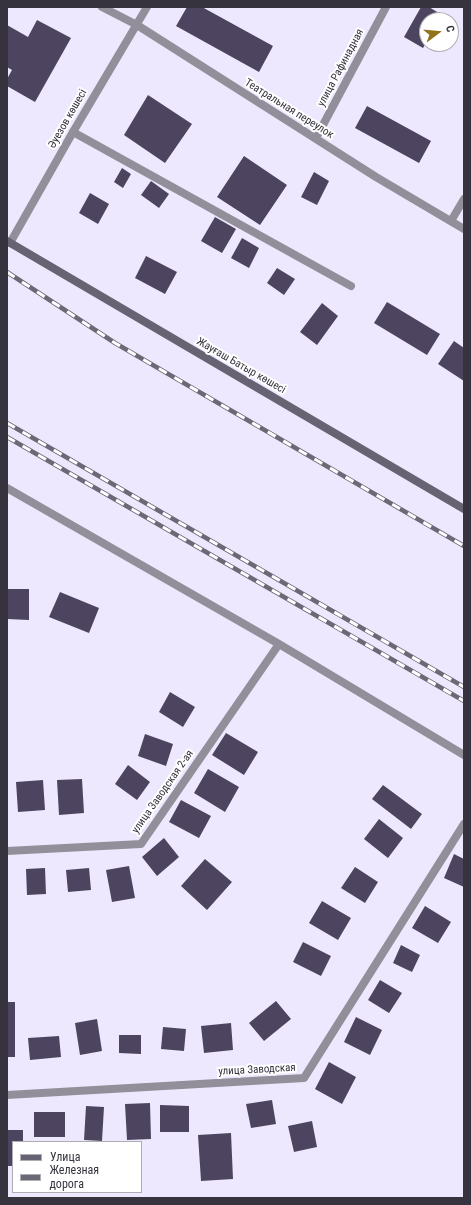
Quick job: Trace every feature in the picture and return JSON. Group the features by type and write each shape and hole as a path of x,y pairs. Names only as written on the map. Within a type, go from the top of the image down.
{"main road":[{"name":"Жауғаш Батыр көшесі","path":"8,242 464,510"}],"street":[{"name":"Театральная переулок","path":"102,7 137,25 376,177 464,229"},
{"name":"Әуезов көшесі","path":"8,242 147,7"},
{"name":"улица Рафинадная","path":"316,138 386,7"},
{"path":"73,132 351,286"},
{"path":"451,221 464,199"},
{"path":"7,488 279,644 464,755"},
{"name":"улица Заводская 2-ая","path":"7,851 141,844 279,644"},
{"name":"улица Заводская","path":"7,1095 304,1078 464,824"}],"building":[{"path":"187,7 202,7 273,46 259,72 176,26"},
{"path":"421,7 429,7 437,12 419,12 419,46 404,37"},
{"path":"37,20 71,38 35,102 7,86 7,79 12,70 7,67 7,25 28,37"},
{"path":"148,95 192,124 165,163 124,135"},
{"path":"367,106 431,141 419,163 355,128"},
{"path":"244,156 287,185 260,225 217,197"},
{"path":"122,168 131,174 123,188 114,182"},
{"path":"314,172 329,181 317,205 301,197"},
{"path":"151,181 169,194 159,208 141,195"},
{"path":"90,193 109,204 98,224 79,213"},
{"path":"215,217 236,229 222,253 201,241"},
{"path":"242,238 259,248 249,268 231,258"},
{"path":"146,256 177,272 165,294 135,278"},
{"path":"277,268 295,279 284,295 267,283"},
{"path":"387,302 440,334 427,355 374,323"},
{"path":"322,303 338,316 317,345 300,332"},
{"path":"454,341 464,348 464,381 438,364"},
{"path":"7,589 29,589 29,620 7,619"},
{"path":"60,592 99,608 89,633 49,617"},
{"path":"170,692 195,707 183,727 159,712"},
{"path":"226,733 258,752 244,775 212,755"},
{"path":"145,734 173,744 166,766 138,756"},
{"path":"128,765 150,782 137,800 115,784"},
{"path":"208,769 239,787 225,812 194,793"},
{"path":"82,779 84,813 59,815 57,780"},
{"path":"43,780 45,810 18,812 16,782"},
{"path":"383,785 422,814 411,829 372,799"},
{"path":"181,800 211,816 199,838 169,822"},
{"path":"379,819 403,838 388,858 364,839"},
{"path":"164,838 179,857 157,876 142,857"},
{"path":"454,854 464,859 464,887 444,878"},
{"path":"205,859 232,882 207,910 181,886"},
{"path":"129,866 135,898 112,902 106,870"},
{"path":"355,867 378,882 365,903 341,888"},
{"path":"45,868 46,894 27,895 26,869"},
{"path":"89,868 91,890 68,892 66,870"},
{"path":"322,901 351,918 338,940 309,923"},
{"path":"425,906 451,922 438,943 412,928"},
{"path":"303,942 331,956 321,976 293,962"},
{"path":"401,945 420,955 412,972 393,963"},
{"path":"380,980 402,993 389,1013 368,1000"},
{"path":"276,1001 291,1019 264,1041 249,1023"},
{"path":"7,1002 15,1002 15,1057 7,1057"},
{"path":"356,1017 382,1030 370,1055 344,1042"},
{"path":"97,1019 102,1051 80,1055 75,1023"},
{"path":"231,1023 233,1050 204,1053 201,1026"},
{"path":"163,1027 186,1029 184,1051 161,1049"},
{"path":"119,1035 141,1035 141,1054 119,1053"},
{"path":"59,1036 61,1057 30,1060 28,1038"},
{"path":"329,1062 356,1077 342,1104 315,1089"},
{"path":"272,1100 276,1124 251,1128 246,1104"},
{"path":"150,1103 151,1139 127,1140 125,1104"},
{"path":"160,1105 189,1106 189,1132 160,1132"},
{"path":"86,1106 104,1107 102,1141 84,1140"},
{"path":"34,1112 65,1112 65,1137 34,1137"},
{"path":"312,1121 317,1147 294,1152 288,1126"},
{"path":"7,1130 23,1130 23,1141 12,1141 12,1166 7,1166"},
{"path":"231,1133 233,1179 201,1181 198,1135"}],"railway":[{"path":"7,272 115,343 464,546"},
{"path":"7,423 464,687"},
{"path":"7,437 464,701"}]}
